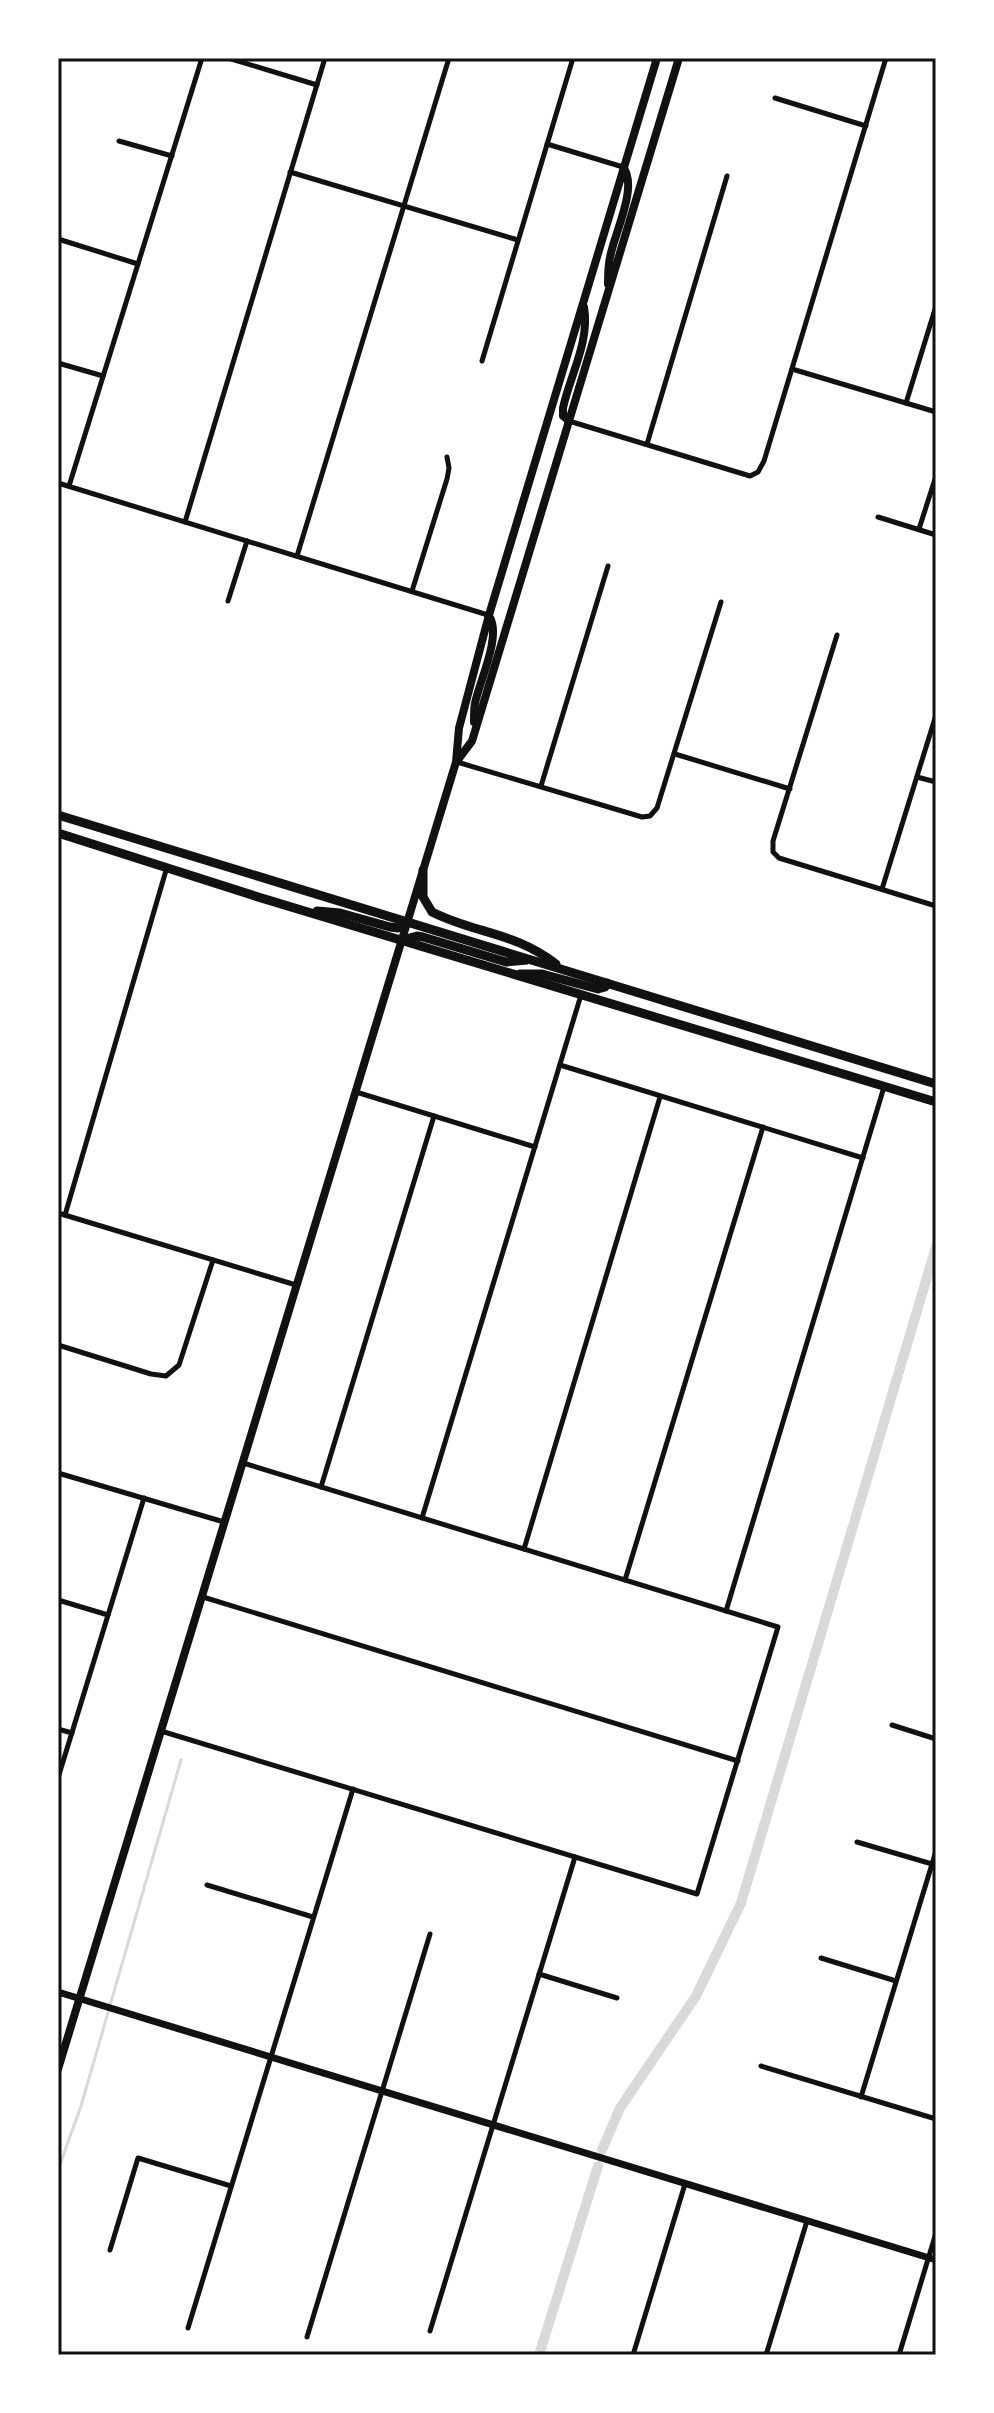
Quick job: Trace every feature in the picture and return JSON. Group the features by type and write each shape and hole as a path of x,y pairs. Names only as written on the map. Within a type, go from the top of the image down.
{"main road":[{"path":"58,2069 456,762 459,728 489,615 657,58"},
{"path":"456,762 474,735 679,58"},
{"path":"608,293 610,254 629,191 627,170 623,167"},
{"path":"569,421 563,416 563,408 584,336 586,320 583,303"},
{"path":"474,735 474,706 494,632 489,615"},
{"path":"58,815 936,1084"},
{"path":"58,833 401,941 936,1102"},
{"path":"423,870 423,897 429,910 519,941 542,953 562,969"},
{"path":"301,910 340,913 398,928 407,921"},
{"path":"401,941 417,936 506,962 530,959"},
{"path":"512,974 542,974 598,989 607,983"}],"street":[{"path":"69,486 202,58"},
{"path":"228,58 317,85"},
{"path":"185,522 325,58"},
{"path":"297,556 449,58"},
{"path":"482,361 573,58"},
{"path":"569,421 750,476 758,472 764,461 886,58"},
{"path":"775,98 866,126"},
{"path":"119,141 172,156"},
{"path":"547,144 623,167"},
{"path":"290,172 518,240"},
{"path":"647,444 727,176"},
{"path":"58,239 138,264"},
{"path":"906,403 936,306"},
{"path":"58,363 103,376"},
{"path":"792,369 936,412"},
{"path":"412,591 447,479 447,457"},
{"path":"919,529 936,476"},
{"path":"58,483 489,615"},
{"path":"878,517 936,535"},
{"path":"228,601 247,541"},
{"path":"541,786 608,566"},
{"path":"456,762 642,817 650,816 657,808 675,754 721,602"},
{"path":"837,635 773,841 773,852 779,858 936,906"},
{"path":"882,890 936,715"},
{"path":"675,754 790,789"},
{"path":"917,777 936,782"},
{"path":"65,1215 167,867"},
{"path":"422,1518 582,994"},
{"path":"560,1065 863,1158"},
{"path":"726,1611 885,1086"},
{"path":"355,1092 535,1147"},
{"path":"524,1549 660,1097"},
{"path":"321,1487 434,1116"},
{"path":"625,1580 763,1127"},
{"path":"58,1213 296,1285"},
{"path":"58,1345 166,1376 179,1365 213,1260"},
{"path":"161,1731 697,1894 738,1761 778,1627 242,1463"},
{"path":"58,1473 224,1522"},
{"path":"58,1778 144,1498"},
{"path":"202,1597 738,1761"},
{"path":"58,1600 108,1615"},
{"path":"892,1725 936,1739"},
{"path":"58,1729 72,1733"},
{"path":"188,2328 353,1789"},
{"path":"857,1842 932,1864"},
{"path":"861,2097 936,1851"},
{"path":"430,2331 575,1857"},
{"path":"207,1885 313,1917"},
{"path":"307,2337 430,1934"},
{"path":"821,1958 896,1981"},
{"path":"539,1974 617,1998"},
{"path":"58,1992 932,2259"},
{"path":"761,2066 936,2119"},
{"path":"110,2250 138,2158 231,2186"},
{"path":"633,2355 685,2184"},
{"path":"766,2355 807,2221"},
{"path":"899,2355 932,2259 936,2233"}],"waterway":[{"path":"602,2150 620,2108 696,1996 741,1903 936,1247"},
{"path":"58,2170 81,2106 181,1760"},
{"path":"539,2355 598,2166"}]}
